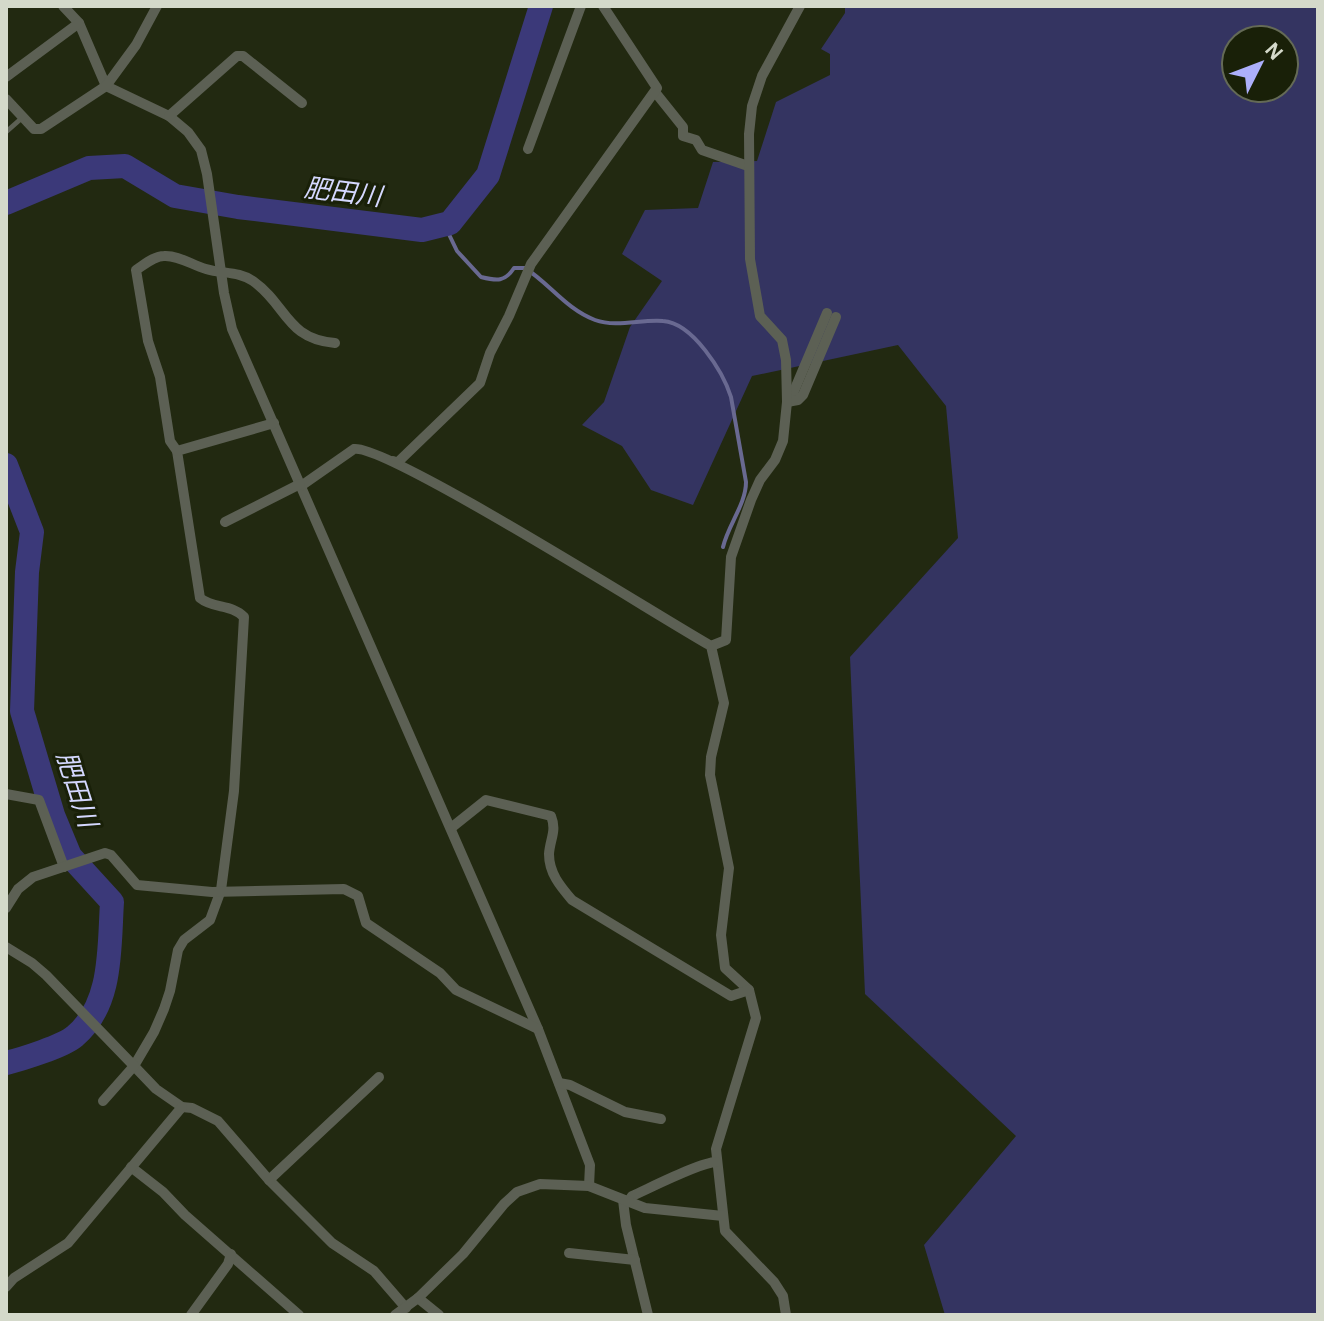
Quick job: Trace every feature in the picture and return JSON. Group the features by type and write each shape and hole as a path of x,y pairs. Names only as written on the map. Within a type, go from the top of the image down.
{"street":[{"path":"6,99 34,129 41,129 106,86 136,45 157,6"},
{"path":"528,149 581,6"},
{"path":"393,461 397,463 480,383 490,353 531,264 657,88 603,6"},
{"path":"711,646 726,640 731,557 755,490 775,460 783,441 788,398 782,340 760,316 748,233 748,166 752,106 762,76 800,6"},
{"path":"66,7 79,23 106,86 169,116 188,132 201,150 232,329 538,1029 590,1165 589,1186"},
{"path":"6,77 79,23"},
{"path":"169,116 237,56 243,56 302,103"},
{"path":"655,92 683,127 683,136 696,140 702,150 748,166"},
{"path":"103,1101 134,1066 154,1032 170,991 178,950 184,940 210,920 221,890 234,791 244,617 237,610 205,603 200,598 177,451 170,441 160,377 148,341 136,270 165,256 221,273 240,274 252,280 300,333 321,342 335,343"},
{"path":"788,398 798,400 803,395 831,315"},
{"path":"177,451 274,423"},
{"path":"225,522 300,485 354,449 361,448 393,461 711,646 724,703 711,757 710,775 729,868 721,935 725,968 749,990 756,1018 716,1149 716,1162 725,1231 774,1282 783,1296 786,1315"},
{"path":"6,794 39,800 65,866"},
{"path":"451,828 486,800 551,816 555,827 549,855 554,878 572,900 731,996 749,990"},
{"path":"6,908 24,883 105,853 111,855 137,885 184,891 344,889 358,896 366,923 440,973 456,990 538,1029"},
{"path":"6,947 32,963 156,1089 182,1107 192,1108 218,1121 269,1180 332,1243 374,1271 406,1308"},
{"path":"269,1180 379,1077"},
{"path":"559,1083 570,1085 625,1112 661,1119"},
{"path":"6,1287 14,1278 68,1243 182,1107"},
{"path":"625,1201 700,1164 716,1162"},
{"path":"131,1167 299,1315"},
{"path":"395,1315 418,1298 463,1254 517,1192 540,1184 589,1186 645,1208 723,1216"},
{"path":"625,1201 648,1315"},
{"path":"569,1253 635,1260"},
{"path":"191,1315 228,1264 231,1254"},
{"path":"418,1298 439,1315"}],"lane":[{"path":"6,132 23,117"}],"shaded area":[{"path":"845,6 1318,6 1318,1315 945,1315 924,1245 1016,1136 865,994 850,657 958,538 946,406 898,345 752,376 693,505 651,490 622,446 582,425 604,402 630,327 662,281 622,254 645,210 698,208 713,162 757,161 776,102 830,75 830,54 821,49 845,13"}],"waterway":[{"name":"肥田川","path":"6,203 89,168 125,166 175,196 422,230 450,223 488,175 541,6"},
{"path":"444,224 457,251 481,277 500,279 514,268 525,268 575,309 595,320 612,323 663,321 674,324 696,339 714,362 731,397 746,482 743,498 723,547"},
{"name":"肥田川","path":"6,465 32,532 27,572 22,711 53,815 70,856 112,902 107,974 103,991 87,1023 62,1044 6,1063"}]}
